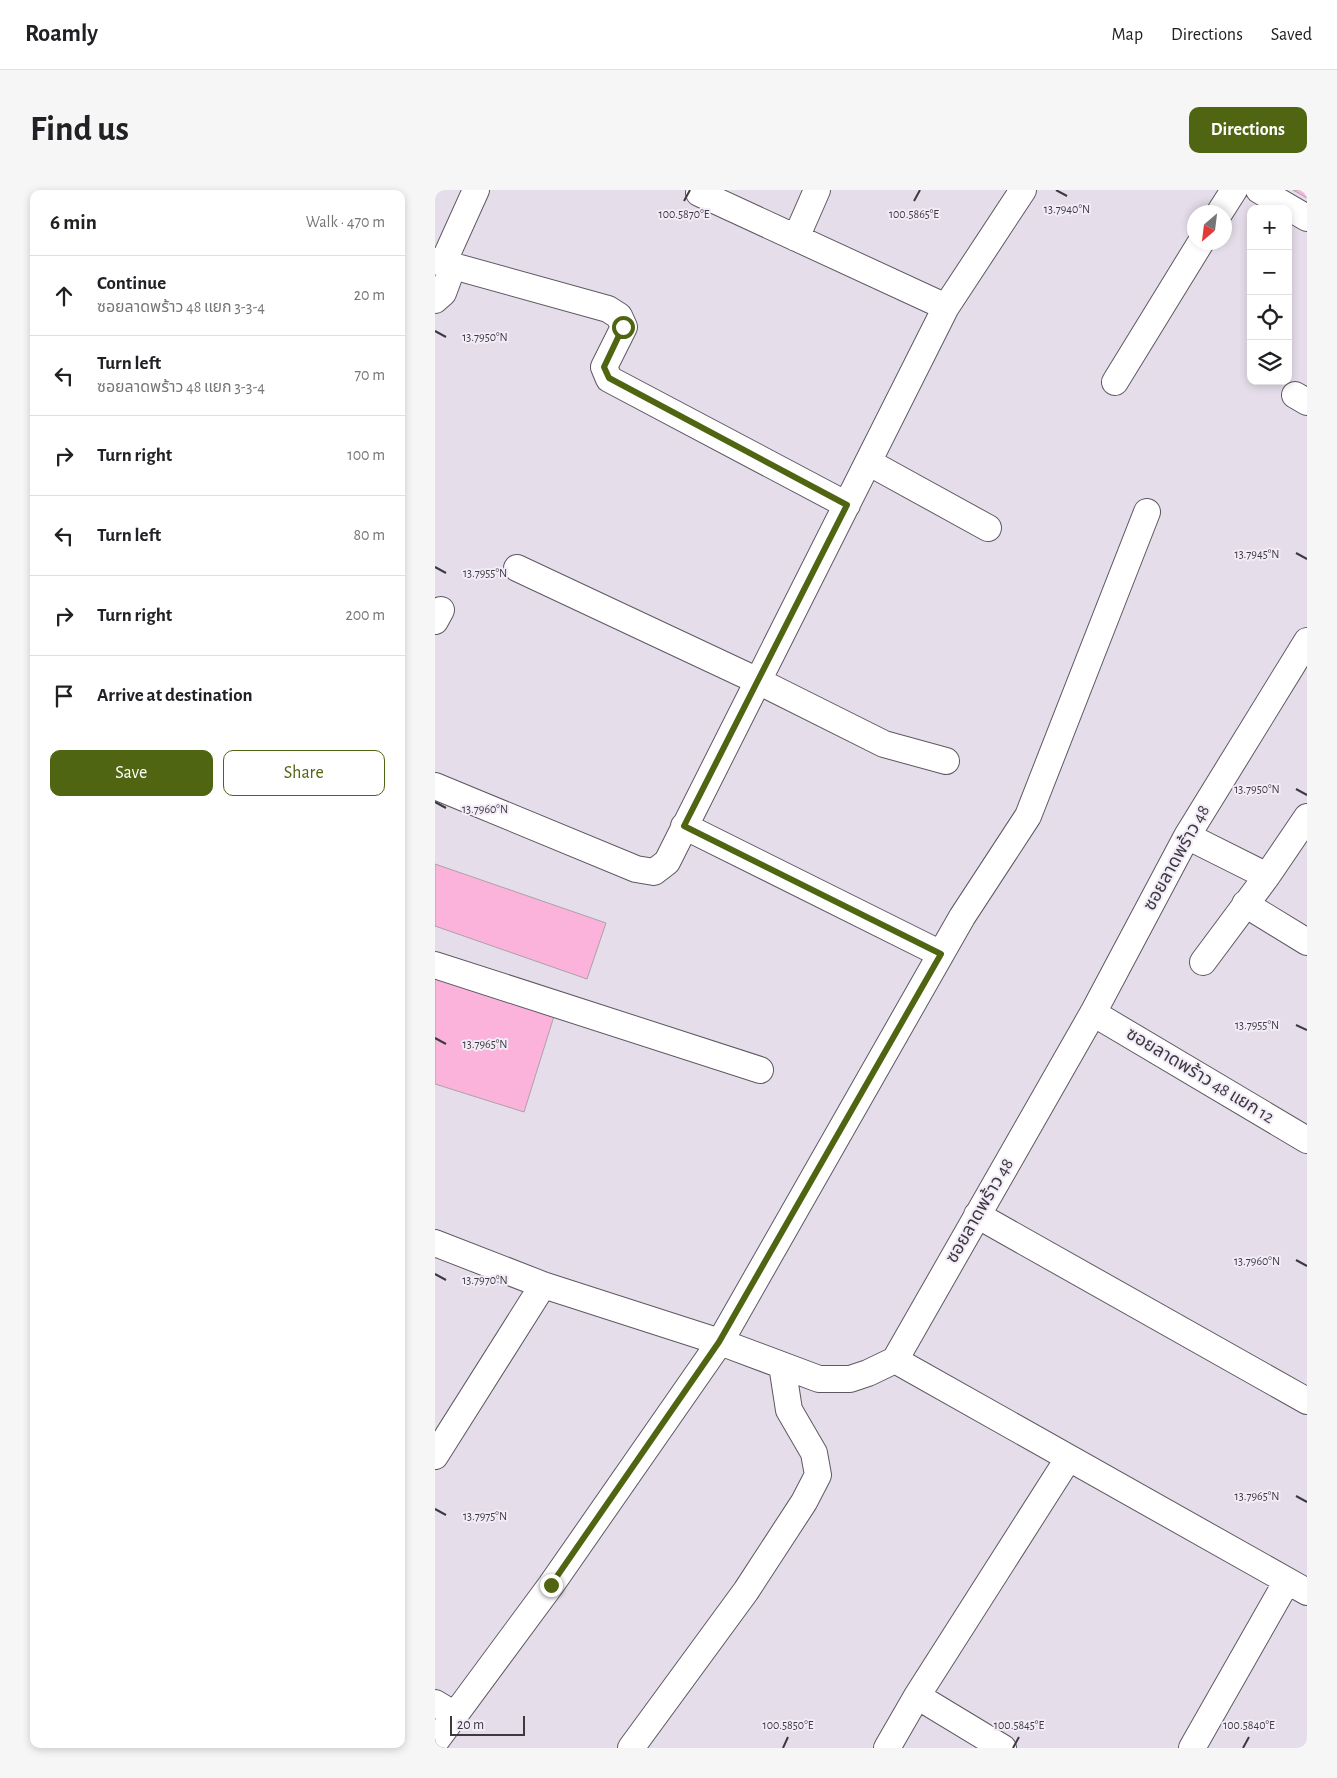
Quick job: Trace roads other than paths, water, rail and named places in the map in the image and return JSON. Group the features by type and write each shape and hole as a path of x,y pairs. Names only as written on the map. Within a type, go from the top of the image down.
{"street":[{"path":"435,300 443,293 443,263 477,190"},
{"path":"796,238 817,190"},
{"path":"435,786 636,869 654,872 667,862 946,307 1023,190"},
{"path":"1224,205 1234,190"},
{"path":"1259,190 1307,218"},
{"path":"699,193 946,307"},
{"path":"1115,382 1196,250"},
{"path":"443,263 608,309 619,316 623,327 604,367 609,378 847,505"},
{"path":"868,462 988,528"},
{"path":"435,1742 445,1709 551,1585 719,1342 962,917 1028,816 1147,512"},
{"path":"517,568 758,681 884,744 946,761"},
{"name":"ซอยลาดพร้าว 48","path":"895,1360 1093,1013 1187,836 1307,641"},
{"path":"1203,962 1267,876 1307,817"},
{"path":"684,826 941,954"},
{"path":"1187,836 1267,876"},
{"path":"1245,904 1307,942"},
{"path":"435,965 760,1070"},
{"name":"ซอยลาดพร้าว 48 แยก 12","path":"1093,1013 1307,1140"},
{"path":"977,1215 1307,1401"},
{"path":"435,1243 543,1285 719,1342 819,1379 849,1379 868,1373 895,1360 1297,1586 1192,1748"},
{"path":"435,1456 543,1285"},
{"path":"631,1748 746,1591 804,1502 819,1475 814,1453 789,1410 782,1366"},
{"path":"887,1748 917,1696 1068,1458"},
{"path":"917,1696 1003,1748"}]}
